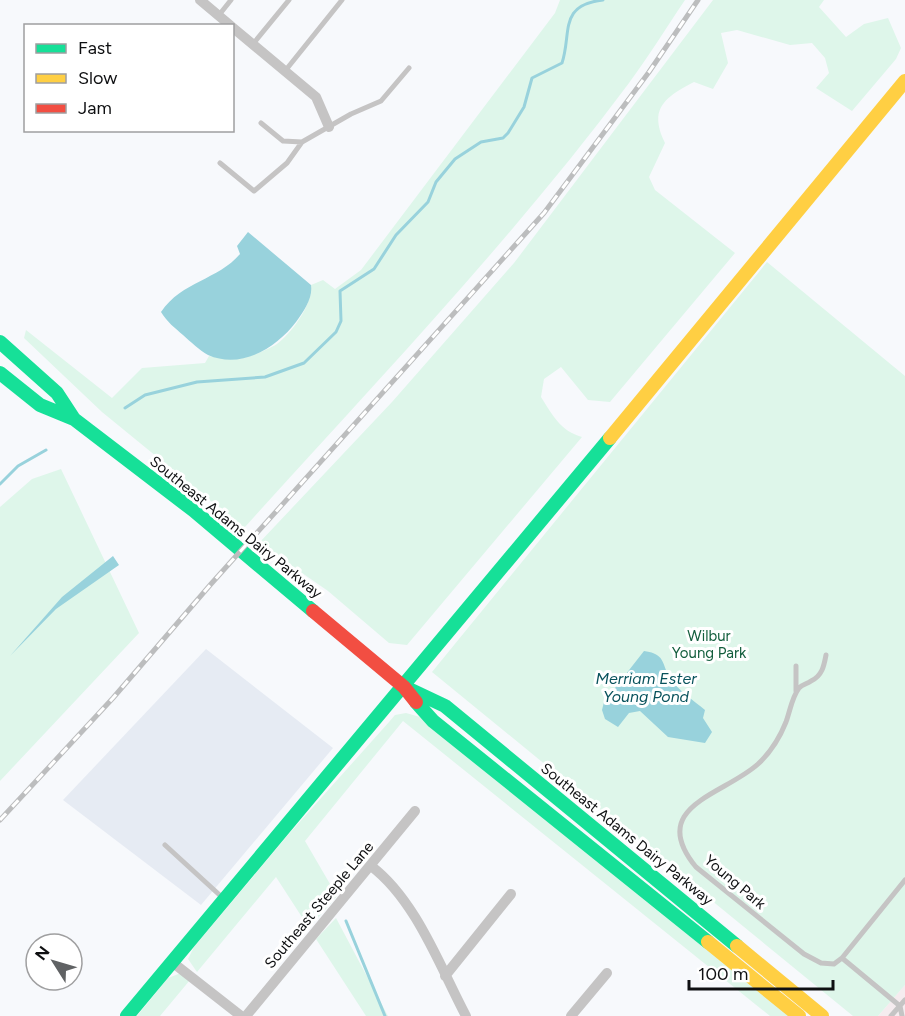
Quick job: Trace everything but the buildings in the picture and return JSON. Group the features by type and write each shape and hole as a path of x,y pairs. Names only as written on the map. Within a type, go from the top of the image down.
{"main road":[{"path":"127,1016 404,687 905,81"},
{"name":"Southeast Adams Dairy Parkway","path":"0,342 57,393 74,419"},
{"name":"Southeast Adams Dairy Parkway","path":"0,373 40,405 74,419 193,510 404,687 433,721 798,1016"},
{"name":"Southeast Adams Dairy Parkway","path":"404,687 445,706 822,1016"}],"street":[{"path":"200,0 229,24"},
{"path":"234,28 316,97 329,127"},
{"name":"Southeast Steeple Lane","path":"244,1016 414,812"},
{"path":"371,866 387,878 404,900 466,1016"},
{"path":"445,976 512,894"},
{"path":"172,962 244,1016"},
{"path":"571,1016 607,973"}],"lane":[{"path":"219,16 231,0"},
{"path":"253,44 289,0"},
{"path":"285,70 342,0"},
{"path":"220,163 254,191 287,164 302,142 351,114 381,101 409,68"},
{"path":"261,123 283,141 302,142"},
{"path":"796,693 801,685 818,677 823,669 826,655"},
{"name":"Young Park","path":"796,666 796,693 786,724 776,742 760,762 740,779 696,801 682,822 682,844 696,867 804,954 827,964 834,964 842,958"},
{"path":"165,845 225,900"},
{"path":"902,1016 900,1006 842,958 905,880"},
{"path":"891,1016 905,1000"}],"shaded area":[{"path":"206,649 333,748 201,905 63,800"},
{"path":"904,986 905,1016 878,1016"}],"green space":[{"path":"560,0 685,0 629,83 538,198 442,310 244,528 102,412 24,338 26,330 112,398 142,368 205,363 209,356 228,359 242,358 277,344 300,318 309,301 311,285 323,280 335,289 361,270 555,13"},
{"path":"713,0 824,0 819,7 846,37 864,24 888,18 901,48 896,59 852,111 816,88 829,73 825,58 812,43 790,45 737,30 721,33 728,63 713,89 694,82 675,93 662,105 658,121 665,143 649,177 655,190 735,253 610,402 588,400 561,367 544,379 541,397 563,427 582,437 407,645 389,643 328,591 259,543 392,402 514,263"},
{"name":"Wilbur Young Park","path":"767,262 905,376 905,985 878,1016 853,1016 432,672"},
{"path":"61,469 139,633 0,781 0,507 32,479"},
{"path":"406,713 420,717 790,1016 770,1016 403,721 305,841 337,896 309,928 276,877 197,972 188,959 194,947 288,835 395,715"},
{"path":"336,918 388,1016 366,1016 316,939"},
{"path":"181,973 190,980 160,1016 137,1016 168,978"}],"water":[{"path":"248,232 311,285 311,295 296,322 279,340 258,354 246,358 221,359 208,355 198,348 171,325 161,312 189,287 231,263 240,254 237,246"},
{"path":"113,556 119,565 56,609 10,656 62,597"},
{"name":"Merriam Ester Young Pond","path":"644,651 661,658 672,681 705,710 703,718 712,732 705,743 668,737 640,711 629,713 618,727 605,719 602,710 604,702"}],"waterway":[{"path":"125,408 145,395 197,382 265,377 304,363 336,332 341,321 340,291 374,269 396,235 428,202 436,182 455,159 481,142 503,138 508,133 524,107 532,78 562,63 569,22 573,14 589,3 603,0"},
{"path":"0,484 18,466 46,450"},
{"path":"346,921 385,1016"}],"railway":[{"path":"0,820 113,698 211,584 544,213 649,72 698,0"}],"traffic: fast":[{"path":"0,342 57,393 74,419"},
{"path":"0,373 40,405 74,419 193,510 313,611"},
{"path":"127,1016 610,438"},
{"path":"409,689 445,706 737,946"},
{"path":"416,702 433,721 708,942"}],"traffic: slow":[{"path":"610,438 905,81"},
{"path":"708,942 799,1016"},
{"path":"737,946 822,1016"}],"traffic: jam":[{"path":"313,611 404,687 416,702"}]}
